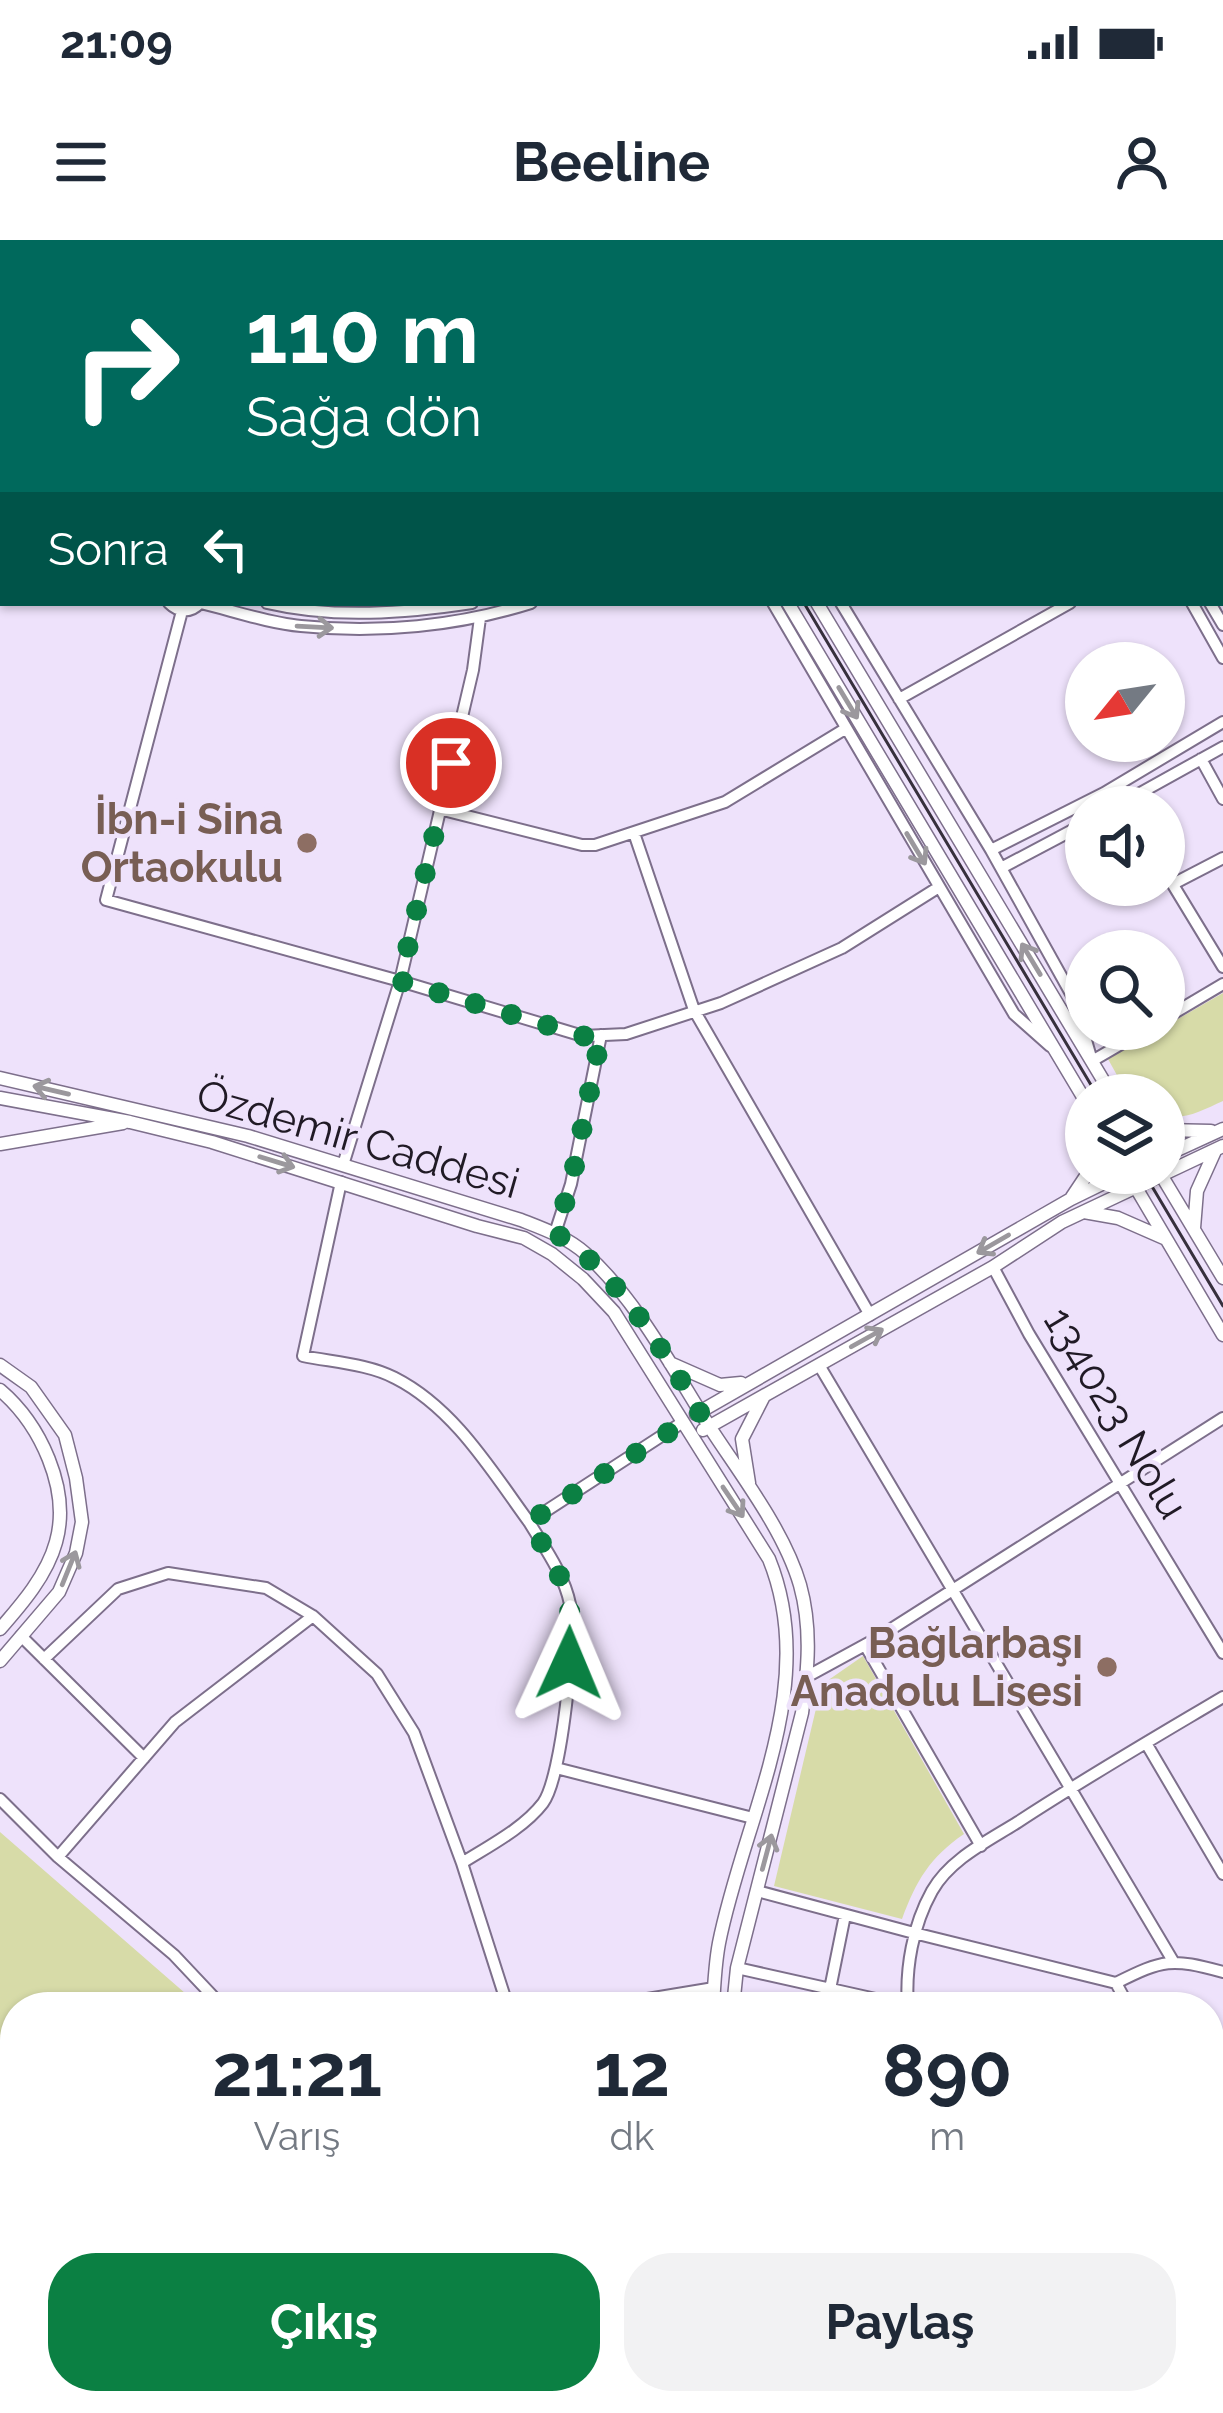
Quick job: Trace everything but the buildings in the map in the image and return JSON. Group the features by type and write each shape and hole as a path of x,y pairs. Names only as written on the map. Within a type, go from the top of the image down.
{"main road":[{"path":"790,606 1069,1074"},
{"path":"820,606 1100,1074"},
{"name":"Özdemir Caddesi","path":"0,1078 248,1136 555,1233 607,1275 751,1490 787,1550 802,1590 808,1676 735,1992"},
{"name":"Özdemir Caddesi","path":"0,1098 212,1142 524,1238 584,1279 614,1312 769,1559 782,1591 788,1632 784,1701 719,1944 714,1992"},
{"path":"0,1144 130,1122"},
{"path":"1185,1130 1221,1130"},
{"path":"1185,1146 1221,1130"},
{"path":"1185,1163 1219,1148"},
{"path":"1194,1229 1197,1191 1219,1148"},
{"path":"1071,1199 1074,1194"},
{"path":"683,1422 1084,1194"},
{"path":"692,1436 993,1267 1106,1194"},
{"path":"1139,1194 1223,1335"},
{"path":"1172,1194 1223,1277"},
{"path":"1082,1212 1118,1217 1166,1239"},
{"path":"669,1363 720,1384 748,1383"},
{"path":"0,1365 31,1387 65,1435 82,1522 76,1553 58,1592 0,1661"},
{"path":"0,1390 39,1436 56,1478 60,1522 55,1546 28,1596 0,1629"},
{"path":"751,1490 742,1439 764,1396"}],"street":[{"path":"175,606 182,610 197,606"},
{"path":"213,606 320,628 396,627 480,618 521,606"},
{"path":"280,606 368,613 441,606"},
{"path":"775,606 1015,1014 1057,1053"},
{"path":"844,606 991,850 1074,999 1092,1061 1111,1050"},
{"path":"899,699 1065,606"},
{"path":"1194,606 1223,658"},
{"path":"182,610 106,900 583,1036 626,1034 722,1003 842,948 939,887"},
{"path":"343,1165 400,981 473,670 480,618"},
{"path":"991,850 1104,793 1223,722"},
{"path":"440,809 595,845 725,802 845,729"},
{"path":"1154,786 1223,747"},
{"path":"1201,759 1223,799"},
{"path":"634,833 694,1010 870,1315"},
{"path":"1001,868 1065,834"},
{"path":"1007,842 1016,860"},
{"path":"1185,878 1223,858"},
{"path":"1185,904 1223,967"},
{"path":"1185,1007 1223,984"},
{"path":"555,1233 571,1184 601,1035"},
{"path":"341,1182 304,1356 392,1375 446,1414 529,1522 560,1574 569,1600 573,1627 556,1768 543,1802 462,1863"},
{"name":"134023 Nolu","path":"993,1267 1223,1653"},
{"path":"819,1365 1173,1961"},
{"path":"808,1676 952,1591 1223,1418"},
{"path":"529,1522 683,1422"},
{"path":"44,1659 118,1589 168,1574 266,1588 313,1616 377,1674 414,1733 503,1992"},
{"path":"58,1857 176,1722 313,1616"},
{"path":"21,1636 144,1758"},
{"path":"865,1645 981,1846"},
{"path":"907,1992 914,1934 933,1889 956,1862 1223,1697"},
{"path":"1146,1743 1223,1874"},
{"path":"556,1768 754,1818"},
{"path":"0,1798 58,1857 174,1955 209,1992"},
{"path":"757,1891 1116,1983 1154,1964 1173,1961 1223,1972"},
{"path":"830,1989 845,1915"},
{"path":"737,1968 843,1992"},
{"path":"1116,1983 1121,1992"},
{"path":"690,1992 714,1988"}],"green space":[{"path":"1223,993 1223,1101 1185,1116 1185,1074 1116,1074 1108,1059 1124,1050 1185,1050 1185,1015"},
{"path":"863,1656 964,1834 925,1871 902,1919 774,1886 819,1696 827,1681"},
{"path":"0,1832 184,1992 0,1992"}],"tram line":[{"path":"806,606 1084,1074"},
{"path":"1156,1194 1223,1306"}],"place":[{"name":"İbn-i Sina Ortaokulu","path":"307,843"},
{"name":"Bağlarbaşı Anadolu Lisesi","path":"1107,1667"}],"route":[{"path":"451,763 400,981 583,1036 601,1035 571,1184 555,1233 607,1275 700,1412 529,1522 560,1574 569,1600 573,1627 569,1663"}]}
